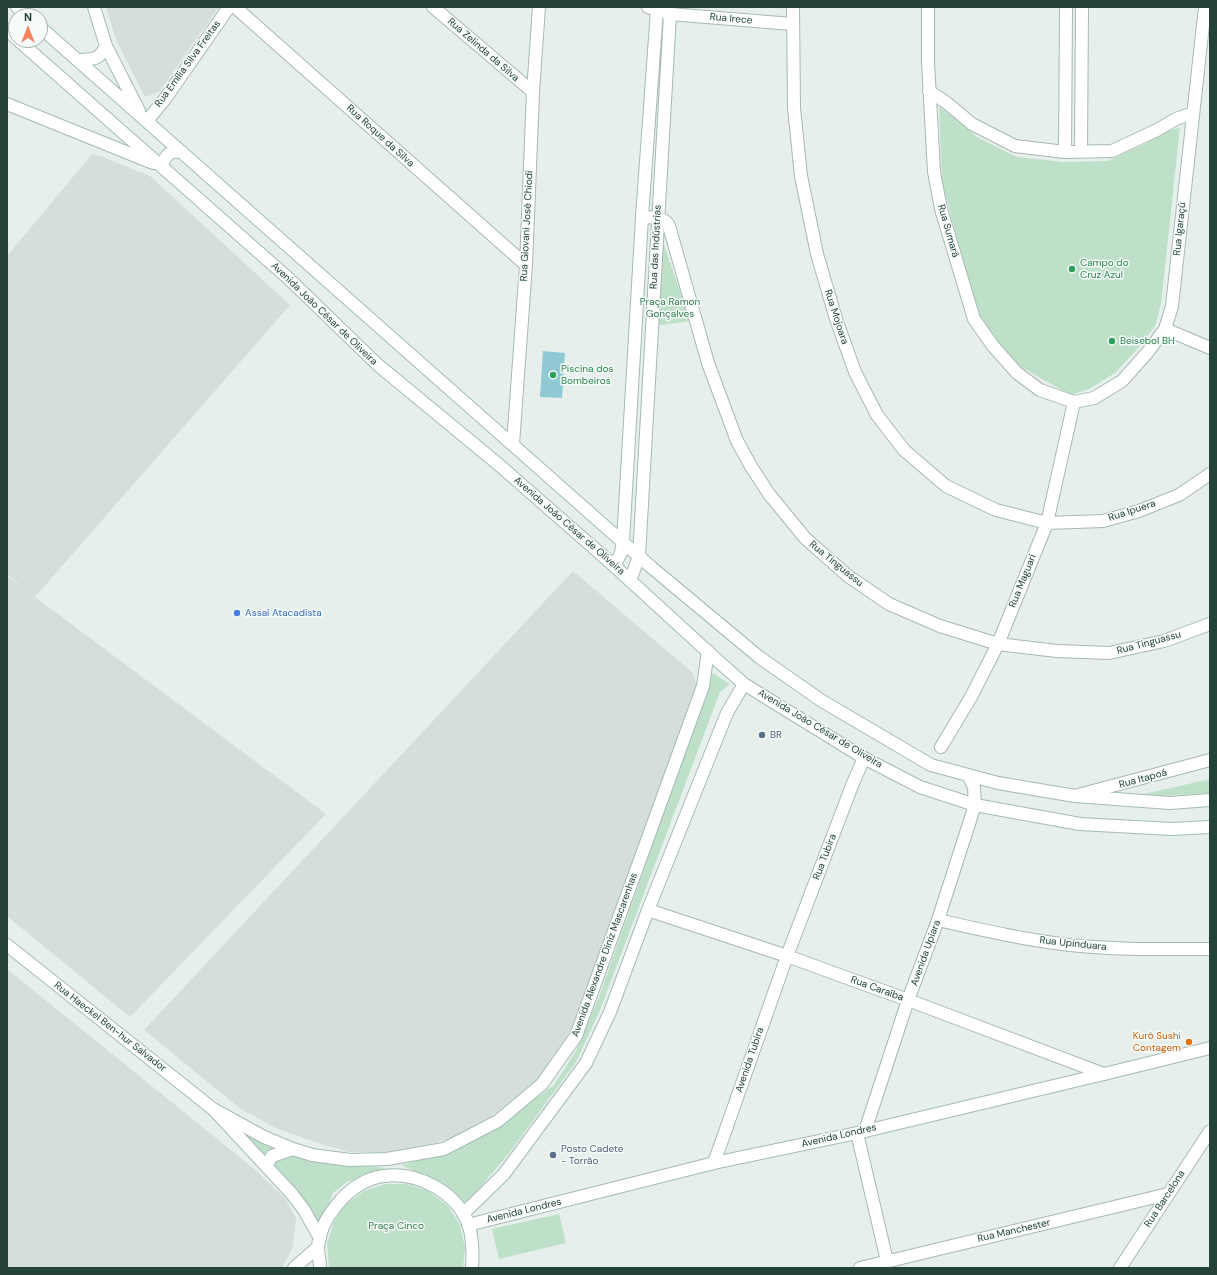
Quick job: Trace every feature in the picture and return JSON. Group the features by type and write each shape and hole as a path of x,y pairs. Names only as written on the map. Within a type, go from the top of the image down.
{"street":[{"path":"94,7 106,46 144,119"},
{"name":"Rua Emília Silva Freitas","path":"144,119 165,99 229,7"},
{"name":"Rua Roque da Silva","path":"235,7 526,265"},
{"name":"Rua Zelinda da Silva","path":"433,7 533,92"},
{"name":"Rua Giovani José Chiodi","path":"513,444 526,265 533,92 539,7"},
{"name":"Rua Mojoara","path":"793,7 794,108 801,176 817,254 836,319 855,372 877,415 904,450 946,486 996,510 1047,523"},
{"name":"Rua Sumarã","path":"928,7 929,90 934,172 941,209 974,319 992,346 1017,373 1040,390 1074,402"},
{"path":"1065,152 1066,7"},
{"path":"1080,151 1082,7"},
{"name":"Rua Igaraçú","path":"1074,402 1094,398 1122,381 1147,353 1165,329 1172,306 1205,7"},
{"name":"Rua Irece","path":"660,9 792,24"},
{"name":"Rua das Indústrias","path":"614,566 620,554 623,541 642,217 660,9"},
{"name":"Rua das Indústrias","path":"630,581 640,556 658,218 660,9"},
{"path":"48,34 640,556 759,657 822,701 931,765 998,783 1075,796 1170,803 1210,800"},
{"path":"78,60 96,59 103,54 106,46"},
{"name":"Avenida João César de Oliveira","path":"27,48 288,278 378,365 498,464 614,566 744,684 864,758 920,787 975,805 1080,824 1172,829 1210,827"},
{"path":"929,90 972,124 1015,146 1065,152 1112,151 1157,130 1176,119 1193,113"},
{"path":"7,104 162,166 166,155 173,151 182,152"},
{"path":"642,217 658,218"},
{"name":"Rua Tinguassu","path":"658,218 667,222 669,226 708,362 737,441 769,494 805,538 848,576 889,604 940,626 998,644 1057,651 1109,653 1164,641 1210,624"},
{"path":"1165,329 1210,348"},
{"name":"Rua Maguari","path":"941,747 971,697 998,644 1047,523 1074,402"},
{"name":"Rua Ipuera","path":"1047,523 1103,521 1139,511 1179,495 1210,474"},
{"name":"Avenida Alexandre Diniz Mascarenhas","path":"387,1159 444,1149 498,1121 542,1084 576,1036 703,686 708,651"},
{"name":"Avenida Alexandre Diniz Mascarenhas","path":"466,1220 504,1174 586,1063 610,1012 648,910 727,713 744,684"},
{"name":"Rua Tubira","path":"787,956 864,758"},
{"name":"Rua Itapoá","path":"1075,796 1210,760"},
{"name":"Avenida Upiara","path":"861,1132 938,920 975,805 974,787 968,775"},
{"name":"Rua Caraíba","path":"648,910 787,956 1104,1074"},
{"name":"Rua Upinduara","path":"938,920 1007,935 1071,945 1143,950 1210,949"},
{"name":"Rua Haeckel Ben-hur Salvador","path":"7,945 213,1109 292,1194 303,1208 319,1243"},
{"name":"Avenida Tubira","path":"714,1163 787,956"},
{"name":"Avenida Londres","path":"466,1220 714,1163 861,1132 1210,1048"},
{"name":"Rua Haeckel Ben-hur Salvador","path":"213,1109 264,1137 292,1149 312,1155 350,1160 387,1159"},
{"name":"Rua Barcelona","path":"1120,1268 1210,1131"},
{"path":"861,1132 887,1261"},
{"path":"266,1166 272,1156 292,1149"},
{"path":"387,1159 389,1175"},
{"path":"320,1268 319,1243 328,1215 344,1196 365,1182 383,1176 397,1175 414,1178 434,1185 450,1198 466,1220 474,1246 472,1268"},
{"name":"Rua Manchester","path":"860,1268 1168,1194"},
{"path":"294,1268 319,1243"}],"shaded area":[{"path":"106,7 219,7 159,92 145,97 116,40"},
{"path":"93,153 150,176 290,305 35,597 326,814 130,1017 7,916 7,576 25,589 7,574 7,256"},
{"path":"573,571 692,672 697,685 577,1017 567,1037 539,1078 506,1107 456,1137 400,1152 348,1152 278,1129 242,1110 144,1030"},
{"path":"7,969 252,1167 286,1199 296,1219 293,1247 282,1268 7,1268"}],"green space":[{"path":"939,107 954,117 977,137 1017,157 1063,162 1107,161 1147,143 1165,132 1180,127 1161,304 1155,326 1138,348 1115,373 1089,389 1071,395 1019,366 996,342 979,316 966,274 942,181"},
{"name":"Praça Ramon Gonçalves","path":"660,233 690,321 654,326"},
{"path":"713,673 730,684 720,692 600,1010 576,1062 510,1152 466,1204 446,1186 401,1165 451,1152 483,1136 554,1085 576,1051 599,997"},
{"path":"1210,779 1210,793 1127,798"},
{"path":"233,1125 276,1150 263,1156"},
{"path":"282,1154 300,1155 331,1162 386,1168 347,1182 333,1193 319,1232 298,1194 284,1176 271,1163"},
{"name":"Praça Cinco","path":"385,1184 407,1184 429,1191 448,1206 460,1225 465,1248 463,1268 329,1268 327,1243 334,1222 346,1204 364,1191"},
{"path":"559,1214 566,1243 499,1259 492,1229"}],"water":[{"name":"Piscina dos Bombeiros","path":"543,351 565,353 562,398 540,397"}],"place":[{"name":"Campo do Cruz Azul","path":"1072,269"},
{"name":"Beisebol BH","path":"1112,341"},
{"name":"Piscina dos Bombeiros","path":"553,375"},
{"name":"Assaí Atacadista","path":"237,613"},
{"name":"BR","path":"762,735"},
{"name":"Kurô Sushi Contagem","path":"1189,1042"},
{"name":"Posto Cadete - Torrão","path":"553,1155"}]}
